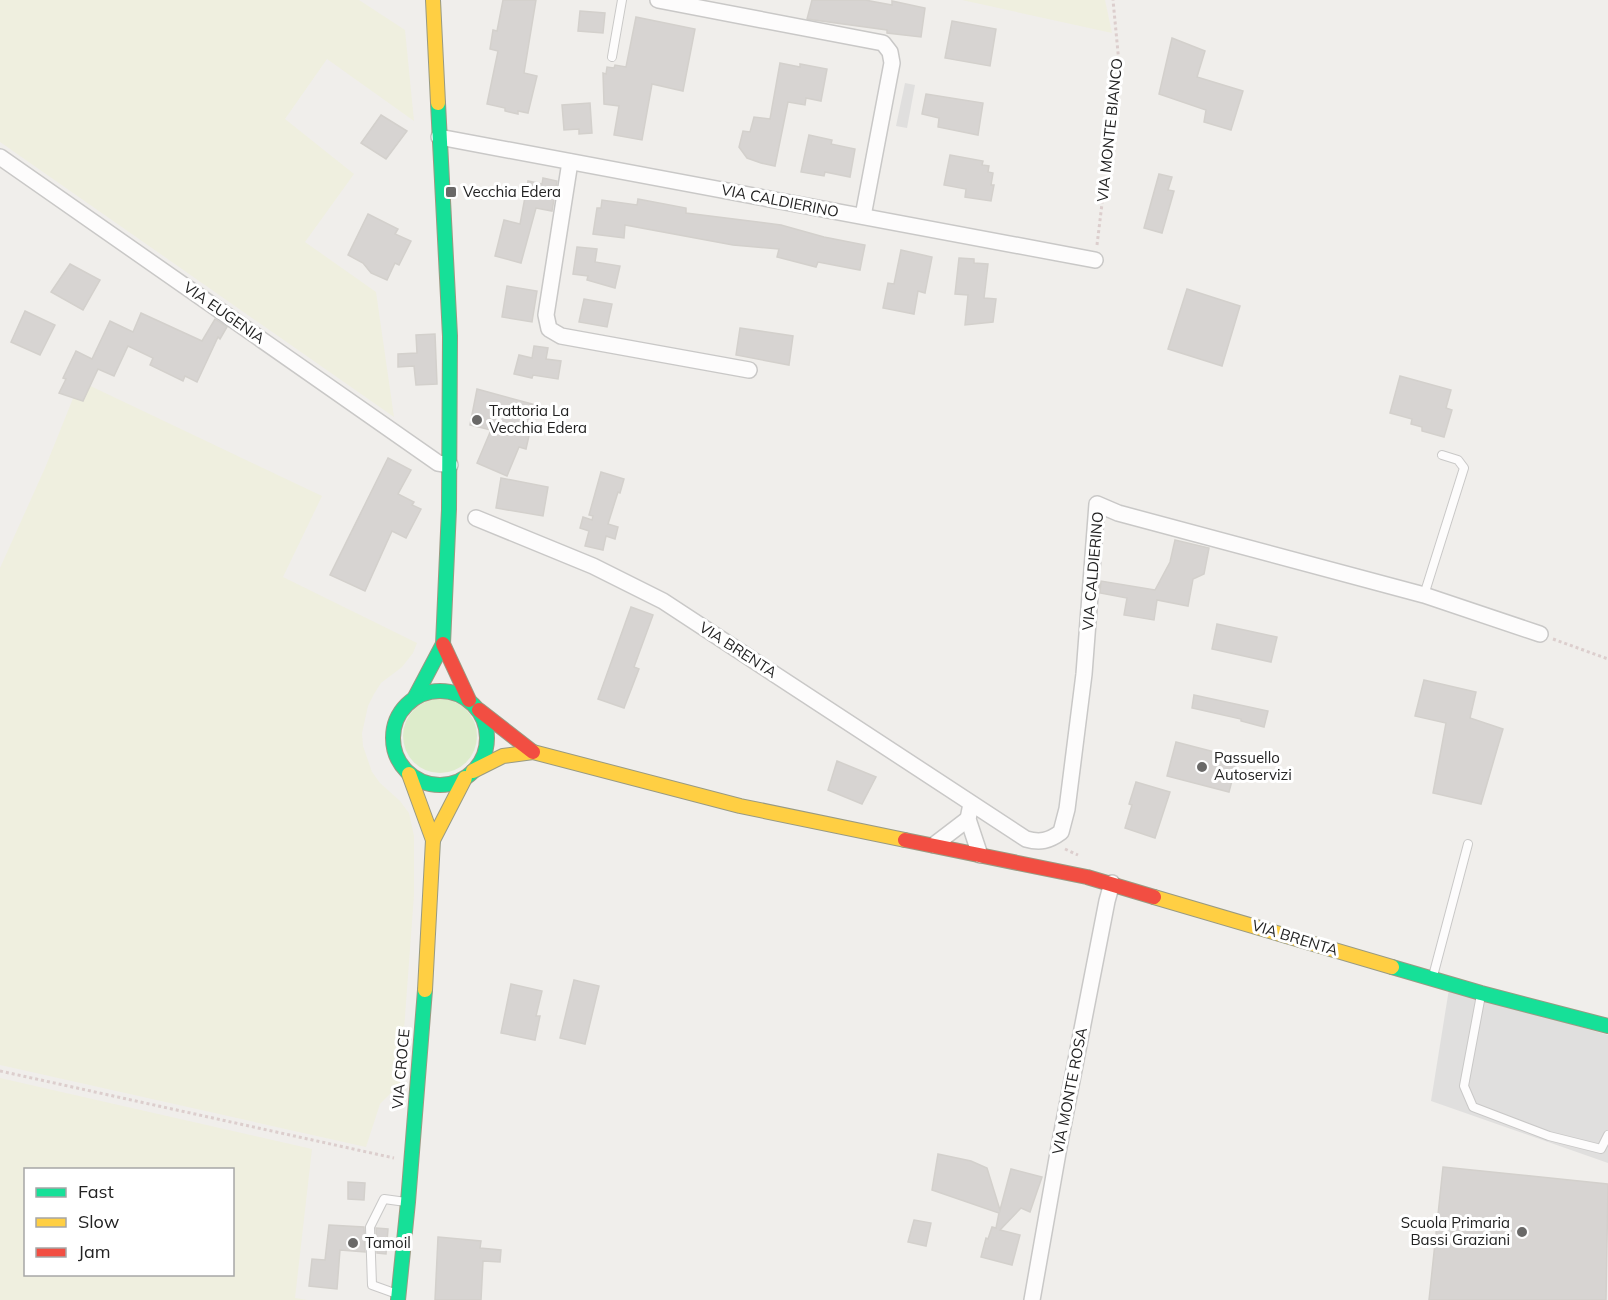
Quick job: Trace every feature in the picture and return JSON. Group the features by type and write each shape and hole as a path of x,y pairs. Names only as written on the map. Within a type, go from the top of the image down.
{"main road":[{"path":"433,0 450,336 450,465 443,644"},
{"name":"VIA CROCE","path":"398,1298 429,935 434,840 409,774 399,763 393,749 392,734 395,719 403,706 415,697 443,644"},
{"name":"VIA CROCE","path":"434,840 469,775 482,760 486,748 486,728 443,644"},
{"path":"415,697 428,691 442,690 456,693 473,704"},
{"name":"VIA BRENTA","path":"473,704 533,752"},
{"name":"VIA BRENTA","path":"469,775 503,756 533,752 740,806 1112,883 1432,979 1608,1026"},
{"path":"409,774 421,782 436,785 451,784 469,775"}],"street":[{"path":"658,0 883,43 890,52 892,63 863,216"},
{"name":"VIA CALDIERINO","path":"439,137 1095,260"},
{"name":"VIA EUGENIA","path":"0,157 438,463 450,465"},
{"path":"570,162 546,315 549,329 561,336 749,370"},
{"name":"VIA CALDIERINO","path":"1061,832 1068,809 1084,674 1097,504 1118,513 1424,595 1540,634"},
{"name":"VIA BRENTA","path":"476,518 593,566 663,601 969,812"},
{"path":"969,812 1035,842 1045,841 1061,832"},
{"path":"934,845 969,812"},
{"path":"969,812 980,855"},
{"name":"VIA MONTE ROSA","path":"1032,1300 1059,1147 1112,883"}],"lane":[{"path":"612,57 622,0"},
{"path":"1424,595 1464,468 1458,460 1442,455"},
{"path":"1432,979 1468,844"},
{"path":"1481,993 1464,1086 1473,1107 1549,1136 1601,1149 1608,1135"},
{"path":"398,1298 372,1285 370,1227 384,1199 408,1202"}],"path":[{"name":"VIA MONTE BIANCO","path":"1095,260 1119,63 1113,0"},
{"path":"1540,634 1608,659"},
{"path":"1061,832 1065,839 1064,849 1082,857"},
{"path":"0,1071 362,1153 410,1161"}],"green space":[{"path":"0,0 359,0 405,30 414,121 327,59 285,119 354,174 305,242 376,292 394,417 0,142"},
{"path":"962,0 1105,0 1112,33"},
{"path":"80,381 322,496 283,577 417,643 413,653 402,667 381,683 374,694 368,706 362,733 363,746 372,772 409,813 414,836 414,895 400,1084 380,1104 366,1147 0,1065 0,568 45,468"},
{"path":"440,699 454,702 466,710 474,722 477,736 474,750 466,762 454,770 440,773 426,770 414,762 406,750 403,736 406,722 414,710 426,702"},
{"path":"0,1078 312,1149 295,1298 308,1300 0,1300"}],"shaded area":[{"path":"905,83 915,85 907,128 896,126"},
{"path":"1449,989 1608,1035 1608,1163 1431,1101"}],"building":[{"path":"503,0 536,0 524,73 537,76 528,113 518,111 518,114 487,104 498,51 490,49 493,30 497,31"},
{"path":"812,0 865,0 892,5 892,1 925,8 921,37 807,19"},
{"path":"580,11 605,13 603,33 578,31"},
{"path":"636,17 695,29 683,91 652,84 642,140 614,135 619,106 604,104 603,73 606,74 607,67 614,68 615,65 626,67"},
{"path":"952,21 996,29 990,66 945,58"},
{"path":"1172,38 1205,51 1197,77 1243,91 1231,130 1204,122 1206,110 1159,94"},
{"path":"780,63 827,69 821,101 806,98 805,105 788,102 775,166 747,158 739,147 743,131 750,132 754,117 770,119"},
{"path":"926,94 983,103 978,135 938,127 939,118 922,114"},
{"path":"590,103 592,133 579,134 579,129 564,130 562,105"},
{"path":"381,115 407,131 386,159 361,143"},
{"path":"809,135 832,140 831,144 855,149 850,177 825,172 824,176 801,172"},
{"path":"950,155 983,161 982,165 989,166 988,172 993,173 991,185 994,185 991,201 965,197 966,189 944,185"},
{"path":"1159,174 1172,177 1168,190 1174,191 1162,233 1144,228"},
{"path":"543,178 557,181 552,211 536,208 521,263 495,256 504,220 520,224 528,181 542,184"},
{"path":"638,199 686,208 686,213 781,225 865,245 860,270 818,262 816,267 777,257 779,249 733,245 625,225 624,238 593,234 597,208 601,208 602,200 637,205"},
{"path":"368,214 398,229 395,234 411,241 399,265 395,263 387,280 371,273 363,263 348,255"},
{"path":"577,247 597,249 595,262 620,266 615,288 587,280 588,276 573,274"},
{"path":"901,250 932,257 925,293 918,291 914,314 883,308 888,283 894,284"},
{"path":"959,258 974,259 974,263 988,264 984,298 996,299 993,322 965,325 968,295 955,294"},
{"path":"70,264 100,280 83,310 51,292"},
{"path":"507,286 537,291 532,322 502,317"},
{"path":"1187,289 1240,306 1222,366 1168,349"},
{"path":"584,299 612,304 607,327 579,322"},
{"path":"25,311 55,325 40,355 11,342"},
{"path":"141,313 202,341 215,319 227,327 220,339 218,337 197,382 185,376 183,381 150,365 153,358 128,346 114,376 98,369 83,401 59,393 66,379 63,378 76,351 92,359 110,321 133,332"},
{"path":"740,328 793,336 789,365 736,355"},
{"path":"435,334 437,384 416,385 414,366 398,367 398,354 417,353 416,335"},
{"path":"534,346 548,348 546,359 561,361 558,379 533,375 532,378 514,374 519,355 532,358"},
{"path":"1400,376 1451,390 1446,408 1452,410 1444,437 1422,431 1422,427 1411,424 1412,419 1390,413"},
{"path":"477,389 536,405 526,449 519,447 507,476 477,463 491,430 470,425"},
{"path":"388,458 411,470 398,494 414,502 412,505 421,509 406,538 392,531 365,591 330,575"},
{"path":"601,472 624,479 608,524 618,527 615,539 606,536 603,550 585,546 589,531 580,528 583,517 592,520 593,516 589,515"},
{"path":"501,478 548,487 543,516 496,508"},
{"path":"1175,540 1209,548 1204,574 1193,579 1188,606 1157,600 1154,620 1124,615 1127,598 1100,593 1101,581 1155,590 1170,562"},
{"path":"631,607 653,615 634,667 639,669 624,708 598,699"},
{"path":"1217,624 1277,637 1271,662 1212,649"},
{"path":"1424,680 1476,692 1470,718 1503,729 1481,804 1433,793 1446,723 1415,716"},
{"path":"1194,695 1268,711 1264,727 1241,721 1241,719 1192,708"},
{"name":"Passuello Autoservizi","path":"1176,742 1238,758 1229,792 1167,776"},
{"path":"837,761 876,777 862,804 828,790"},
{"path":"1136,782 1170,792 1155,838 1125,828"},
{"path":"574,980 599,986 585,1044 560,1038"},
{"path":"511,984 542,991 536,1016 540,1016 535,1040 501,1033"},
{"path":"938,1154 971,1161 987,1168 1000,1210 1011,1169 1042,1177 1030,1212 1021,1208 1000,1230 1020,1235 1012,1265 981,1257 986,1238 988,1239 992,1227 996,1228 999,1213 932,1190"},
{"name":"Scuola Primaria Bassi Graziani","path":"1443,1167 1608,1184 1606,1300 1429,1300"},
{"path":"348,1182 365,1183 364,1200 348,1199"},
{"path":"914,1220 931,1223 926,1246 908,1242"},
{"path":"329,1225 364,1227 365,1252 340,1250 337,1289 309,1286 312,1259 325,1260"},
{"path":"376,1228 388,1229 386,1254 377,1253"},
{"path":"438,1237 481,1241 480,1248 501,1250 500,1262 483,1261 481,1300 435,1300"}],"traffic: fast":[{"path":"415,697 443,644 449,509 450,336 438,103"},
{"path":"431,691 449,691 474,704 484,720 487,738 484,756 474,772 449,785 431,785 406,772 393,747 393,729 406,704 431,691"},
{"path":"1392,967 1608,1026"},
{"path":"398,1300 425,990"}],"traffic: slow":[{"path":"433,0 438,103"},
{"path":"473,771 503,756 533,752 740,806 905,840"},
{"path":"409,774 433,840 425,990"},
{"path":"433,840 465,778"},
{"path":"1154,897 1392,967"}],"traffic: jam":[{"path":"443,644 469,700"},
{"path":"479,710 533,752"},
{"path":"905,840 1087,877 1154,897"}],"place":[{"name":"Vecchia Edera","path":"451,192"},
{"name":"Trattoria La Vecchia Edera","path":"477,420"},
{"name":"Passuello Autoservizi","path":"1202,767"},
{"name":"Scuola Primaria Bassi Graziani","path":"1522,1232"},
{"name":"Tamoil","path":"353,1243"}]}
